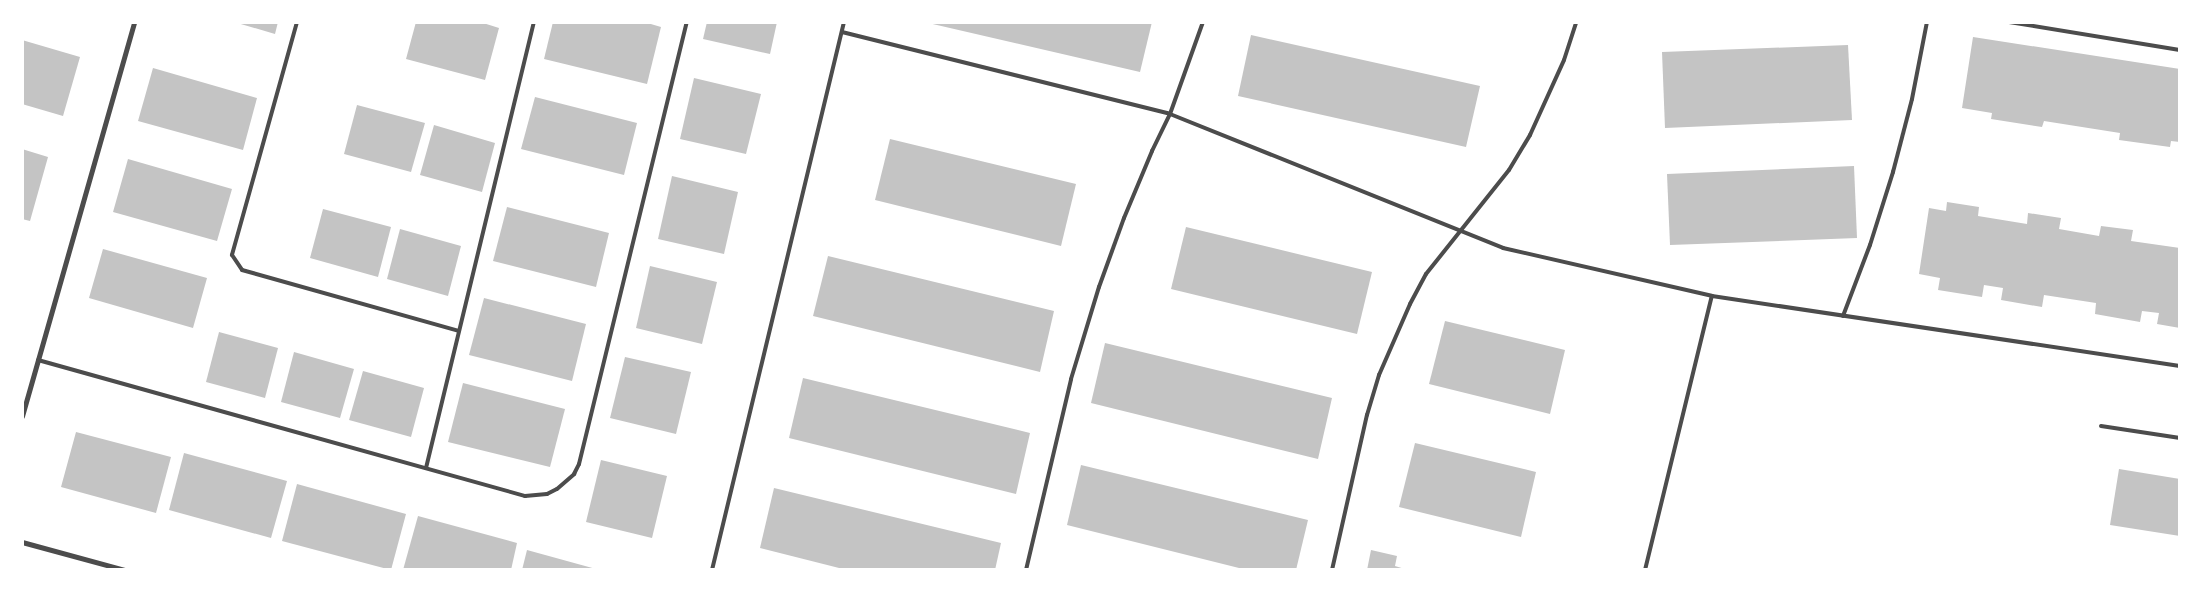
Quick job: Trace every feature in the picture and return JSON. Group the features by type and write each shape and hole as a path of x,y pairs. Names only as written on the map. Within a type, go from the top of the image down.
{"street":[{"path":"22,416 134,22"},
{"path":"22,542 126,570"}],"lane":[{"path":"297,22 232,255 242,270 459,330"},
{"path":"426,468 534,22"},
{"path":"38,360 525,496 547,494 557,489 574,474 579,464 687,22"},
{"path":"712,570 844,22"},
{"path":"1026,570 1070,379 1099,287 1127,210 1170,114 1202,22"},
{"path":"1332,570 1367,415 1380,375 1410,304 1426,274 1509,170 1530,135 1564,60 1576,22"},
{"path":"1843,316 1870,245 1893,172 1912,100 1927,22"},
{"path":"2009,22 2180,50"},
{"path":"842,32 1170,114 1502,248 1712,296 2180,366"},
{"path":"1645,570 1712,296"},
{"path":"2101,426 2180,438"}],"building":[{"path":"234,22 278,22 275,34"},
{"path":"416,22 480,22 499,28 485,80 406,59"},
{"path":"553,22 644,22 661,27 647,84 544,59"},
{"path":"707,22 777,22 770,54 703,39"},
{"path":"924,22 1152,22 1140,72"},
{"path":"1251,35 1480,86 1466,147 1238,96"},
{"path":"1973,37 2180,69 2180,142 2171,141 2170,147 2119,140 2120,133 2044,121 2042,127 1991,119 1992,113 1962,108"},
{"path":"22,40 80,57 63,116 22,104"},
{"path":"1848,45 1852,120 1665,128 1662,52"},
{"path":"153,68 257,98 243,150 138,121"},
{"path":"694,78 761,94 746,154 680,139"},
{"path":"535,97 637,123 624,175 521,149"},
{"path":"357,105 425,123 411,172 344,154"},
{"path":"434,125 495,143 482,192 420,175"},
{"path":"890,139 1076,184 1061,246 875,200"},
{"path":"22,149 48,157 30,221 22,219"},
{"path":"128,159 232,189 217,241 113,212"},
{"path":"1854,166 1857,238 1670,245 1667,174"},
{"path":"672,176 738,192 724,254 658,239"},
{"path":"1947,202 1979,207 1978,216 2027,224 2028,213 2061,218 2059,229 2099,236 2101,226 2133,230 2131,241 2180,248 2180,328 2157,324 2159,313 2142,311 2140,322 2095,314 2096,303 2044,295 2042,307 2001,300 2003,288 1984,285 1982,297 1938,290 1940,278 1919,274 1929,208 1946,211"},
{"path":"507,207 609,233 596,287 493,261"},
{"path":"323,209 391,227 378,277 310,258"},
{"path":"1186,227 1372,272 1357,334 1171,289"},
{"path":"400,229 461,246 448,296 387,279"},
{"path":"103,249 207,278 193,328 89,298"},
{"path":"828,256 1054,311 1040,372 813,316"},
{"path":"650,266 717,282 702,344 636,328"},
{"path":"484,298 586,324 572,381 469,355"},
{"path":"1445,321 1565,350 1550,414 1429,384"},
{"path":"219,332 278,348 265,398 206,382"},
{"path":"1105,343 1332,398 1318,459 1091,403"},
{"path":"294,352 354,369 340,418 281,402"},
{"path":"625,357 691,372 676,434 610,418"},
{"path":"363,371 424,388 411,437 349,420"},
{"path":"803,378 1030,433 1016,494 789,438"},
{"path":"463,383 565,409 550,467 448,442"},
{"path":"76,432 171,457 156,513 61,487"},
{"path":"1415,443 1536,472 1521,537 1399,507"},
{"path":"184,453 287,481 271,538 169,510"},
{"path":"601,460 667,476 652,538 586,522"},
{"path":"1081,465 1308,520 1296,570 1247,570 1067,525"},
{"path":"2119,469 2180,479 2180,536 2110,525"},
{"path":"297,484 406,514 391,570 282,541"},
{"path":"774,488 1001,543 995,570 847,570 760,548"},
{"path":"418,516 517,543 511,570 403,570"},
{"path":"527,550 596,569 596,570 522,570"},
{"path":"1371,550 1397,556 1395,566 1408,570 1367,570"}]}
